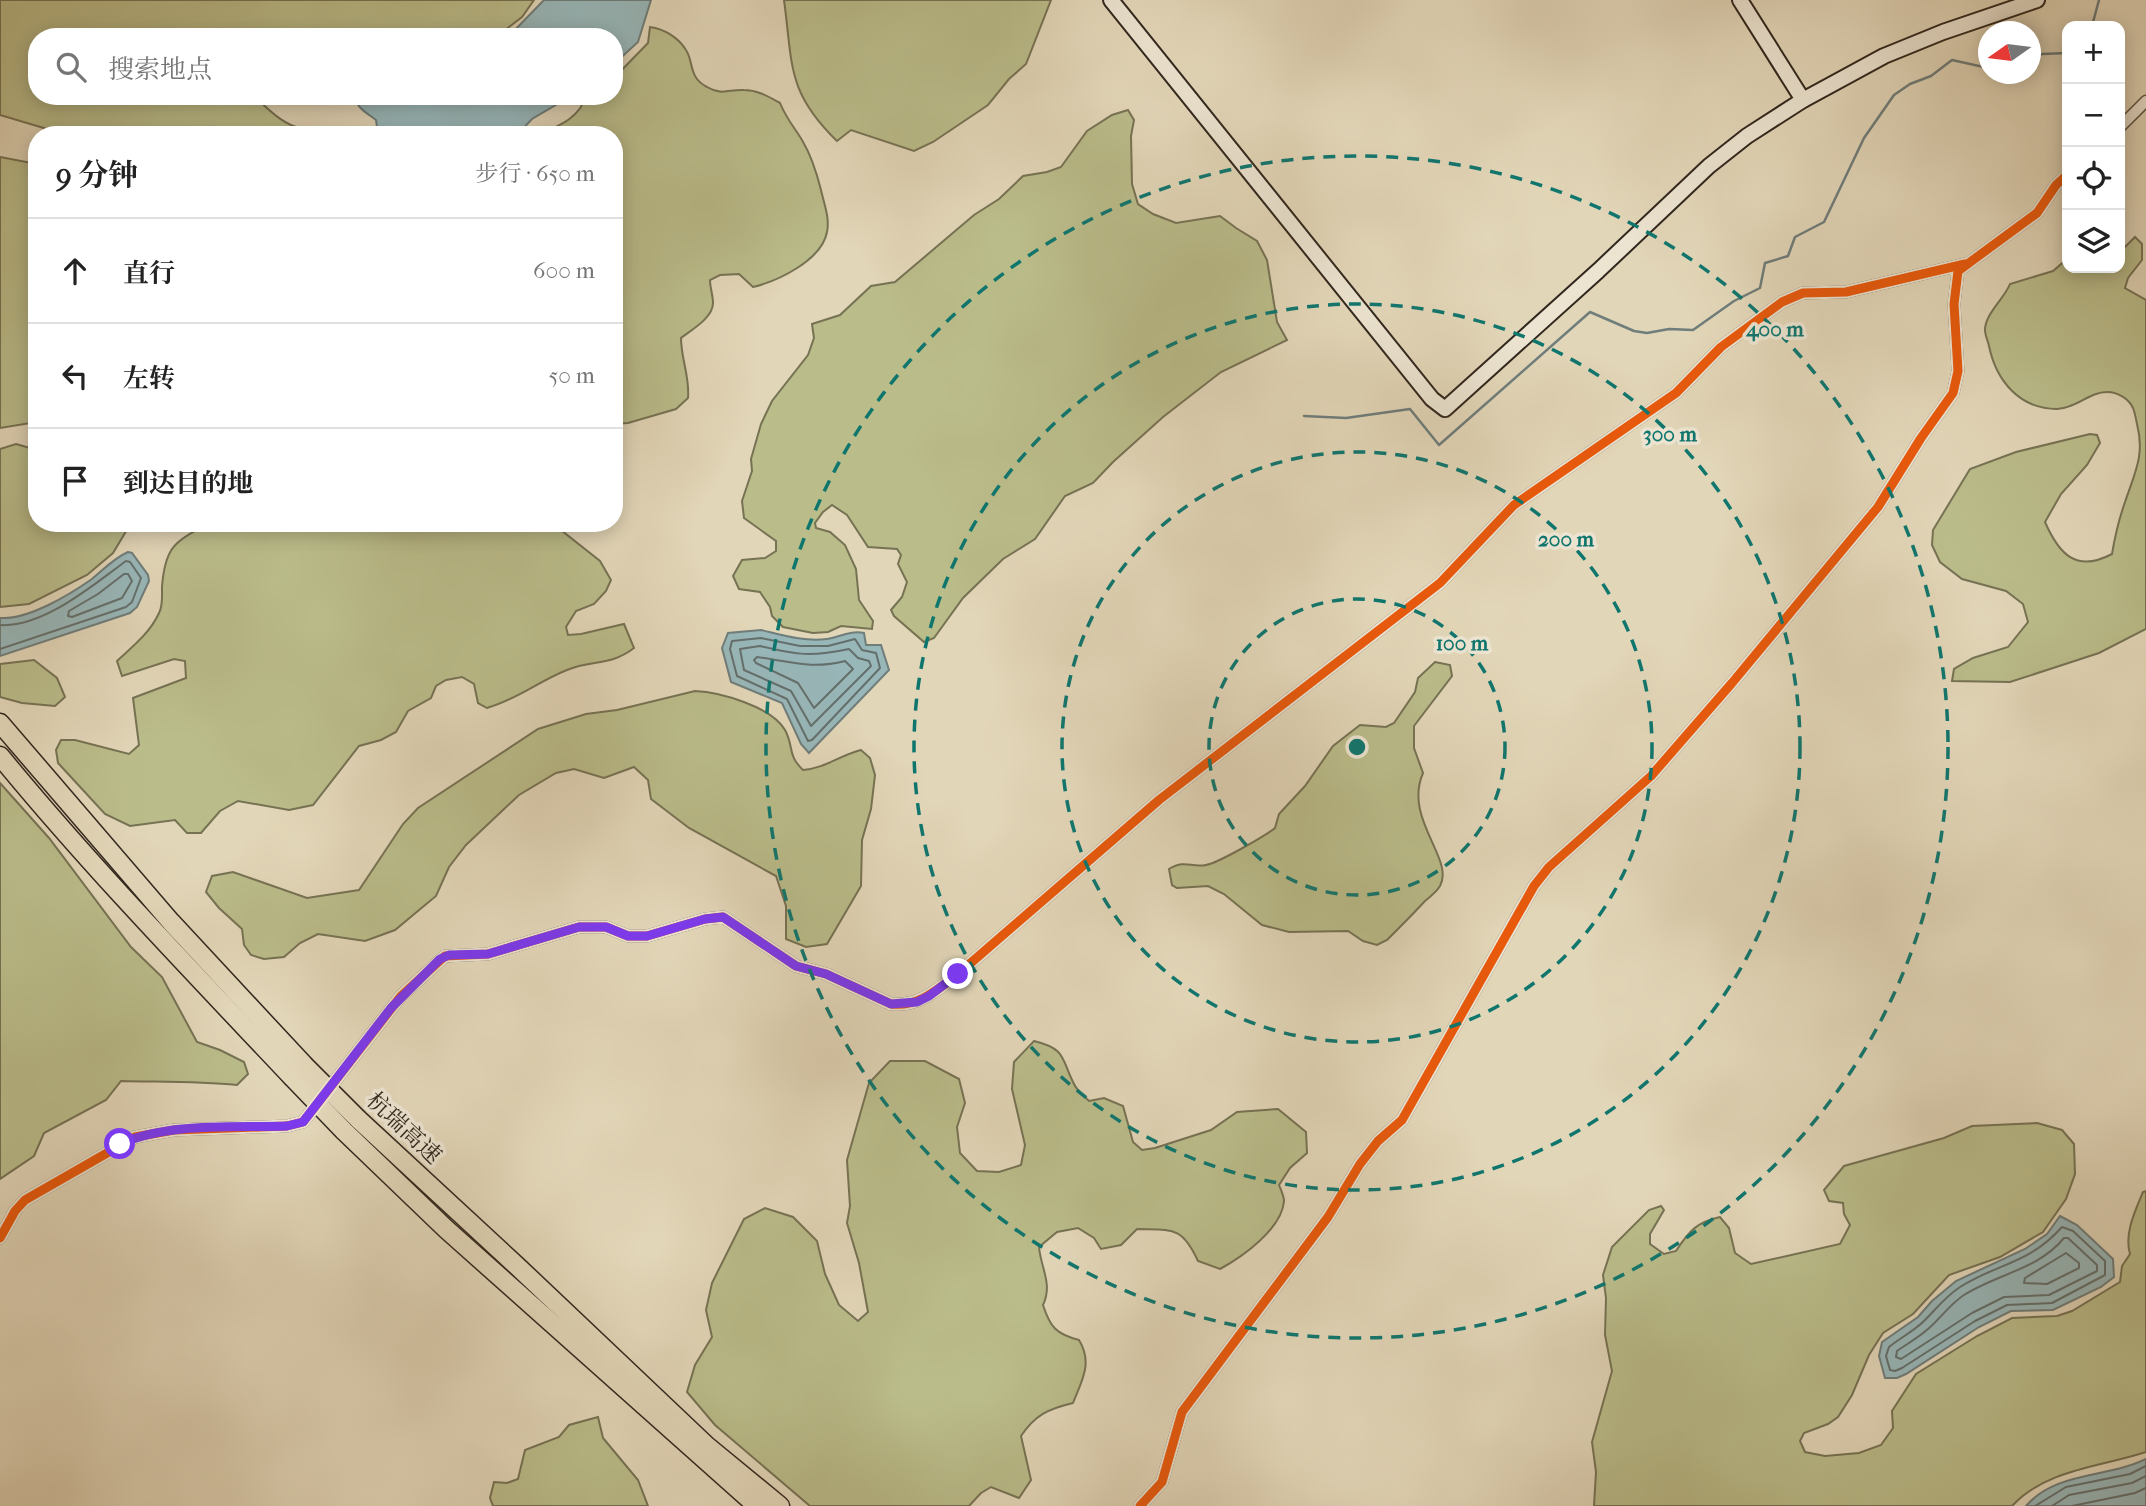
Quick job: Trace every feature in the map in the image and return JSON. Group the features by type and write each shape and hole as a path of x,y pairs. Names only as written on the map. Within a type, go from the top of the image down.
{"highway":[{"name":"杭瑞高速","path":"0,723 298,1071"},
{"name":"杭瑞高速","path":"0,756 110,883 351,1125 446,1228 757,1506"},
{"name":"杭瑞高速","path":"351,1125 517,1266 707,1446 780,1506"}],"street":[{"path":"1111,0 1432,398 1445,410 1710,166 1748,136 1803,100 1884,56 1943,32 2037,0"},
{"path":"1740,0 1803,100"},
{"path":"2125,122 2146,101"},
{"path":"1140,1506 1161,1482 1182,1412 1328,1217 1360,1164 1378,1141 1402,1120 1534,886 1549,866 1651,776 1878,507 1953,393 1958,371 1954,304 1958,271 2036,213 2062,180"},
{"path":"0,1238 15,1211 25,1200 135,1137 174,1130 287,1126 303,1122 396,1002 440,959 449,955 488,954 579,927 606,927 628,936 647,936 705,919 723,917 796,966 826,974 891,1004 917,1002 958,974 1159,800 1440,583 1514,505 1676,393 1721,347 1782,302 1803,293 1855,290 1965,264"}],"green space":[{"path":"0,0 534,0 522,17 508,28 28,28 28,105 264,105 294,126 37,126 0,115"},
{"path":"784,0 1051,0 1026,64 1009,79 988,105 933,142 914,151 851,130 837,141 820,123 800,92 795,76"},
{"path":"650,27 665,32 679,41 686,50 697,79 707,87 722,92 754,91 780,103 811,158 825,206 828,227 817,252 798,268 774,280 753,287 739,274 720,275 710,280 713,300 709,314 681,338 688,398 676,409 623,423 623,126 558,126 573,116 582,105 623,105 623,69 648,43"},
{"path":"1128,110 1134,120 1131,136 1132,184 1138,204 1153,214 1176,223 1220,216 1257,241 1267,260 1277,322 1287,340 1221,372 1163,417 1093,483 1065,496 1035,539 1003,559 963,598 934,638 924,642 894,616 891,610 902,597 907,582 898,564 901,555 897,549 868,547 847,515 832,505 815,523 816,528 830,532 845,545 856,569 859,600 873,621 872,629 841,626 828,632 813,633 783,627 772,616 770,607 760,592 739,589 733,576 742,560 765,558 776,551 776,541 744,518 742,501 752,471 751,459 761,424 772,401 808,355 814,338 812,324 840,315 871,286 895,282 974,215 999,199 1023,176 1061,167 1087,131 1112,115"},
{"path":"0,157 28,162 28,423 0,428"},
{"path":"2135,237 2142,244 2142,260 2128,278 2125,288 2146,300 2146,629 2099,653 2010,682 1952,681 1954,669 1973,658 2008,647 2028,622 2023,604 2006,591 1962,579 1940,562 1932,545 1933,530 1970,469 2016,452 2090,434 2097,435 2100,443 2087,465 2061,494 2045,522 2056,543 2070,557 2088,562 2112,554 2139,454 2139,435 2134,410 2126,399 2111,392 2089,397 2064,408 2043,408 2031,404 2011,390 2004,381 1992,358 1985,332 1988,318 2010,284 2053,271 2062,263 2062,273 2125,273 2125,247"},
{"path":"16,444 28,447 28,532 126,532 113,553 87,575 29,604 0,607 0,449"},
{"path":"194,532 563,532 600,561 611,580 606,591 594,604 576,611 566,627 568,635 624,624 634,648 616,658 567,670 487,708 478,703 474,684 462,677 446,680 436,686 431,698 408,711 396,732 381,740 359,746 313,805 289,810 238,801 220,811 201,833 187,833 175,820 130,826 105,814 58,763 56,750 61,740 75,740 129,754 139,745 133,698 186,678 185,661 174,659 122,676 117,661 146,633 159,613 166,562 174,546"},
{"path":"34,660 57,678 65,697 55,706 22,703 0,697 0,664"},
{"path":"1435,662 1450,665 1452,676 1414,726 1414,748 1423,773 1419,806 1443,875 1437,890 1387,940 1377,945 1363,941 1348,931 1289,932 1262,925 1224,894 1208,886 1177,888 1172,885 1169,869 1184,864 1201,866 1212,863 1275,828 1279,814 1305,786 1333,746 1360,725 1386,727 1394,723 1415,692 1418,678"},
{"path":"695,691 718,694 744,702 769,714 785,730 795,760 803,770 819,767 861,750 870,758 875,775 871,809 862,840 861,886 827,944 806,947 786,939 786,906 776,876 689,828 651,799 648,780 634,767 604,778 574,769 556,773 519,795 466,845 449,867 436,896 395,930 365,941 318,934 300,943 284,957 264,959 251,955 244,945 242,929 206,892 212,876 233,872 307,898 359,890 403,824 418,808 538,729 586,714 617,710"},
{"path":"0,783 49,838 131,947 162,977 197,1042 244,1062 248,1074 237,1085 121,1081 106,1100 44,1133 34,1156 0,1179"},
{"path":"1034,1041 1045,1044 1062,1056 1075,1087 1089,1101 1104,1098 1123,1106 1133,1142 1142,1150 1211,1130 1237,1112 1278,1109 1306,1132 1307,1153 1290,1168 1279,1185 1284,1199 1282,1211 1260,1241 1220,1269 1198,1261 1187,1241 1168,1230 1137,1229 1121,1245 1101,1249 1094,1238 1078,1228 1057,1232 1039,1247 1047,1283 1043,1305 1046,1313 1055,1329 1079,1340 1086,1364 1073,1403 1043,1414 1021,1436 1031,1480 1019,1498 991,1487 969,1506 810,1506 715,1425 687,1392 695,1365 712,1337 706,1310 712,1283 744,1219 765,1208 793,1217 817,1241 825,1274 839,1305 858,1321 868,1312 859,1263 847,1223 850,1206 847,1160 869,1083 890,1061 925,1061 959,1079 965,1103 957,1127 960,1153 977,1171 999,1172 1021,1165 1025,1145 1012,1089 1014,1062"},
{"path":"2037,1123 2062,1130 2074,1144 2075,1174 2066,1199 2043,1232 2000,1257 1949,1275 1913,1314 1883,1333 1838,1417 1804,1433 1800,1441 1805,1452 1825,1456 1859,1453 1881,1445 1893,1428 1892,1411 1916,1374 2012,1318 2057,1316 2072,1311 2120,1282 2122,1266 2130,1254 2128,1239 2131,1223 2143,1192 2146,1191 2146,1452 2057,1477 2041,1484 2012,1506 1594,1506 1596,1472 1592,1442 1612,1371 1605,1335 1606,1298 1603,1275 1612,1247 1649,1210 1661,1206 1664,1210 1650,1234 1650,1244 1664,1254 1676,1251 1699,1225 1720,1217 1729,1228 1735,1253 1751,1264 1840,1244 1850,1225 1844,1214 1843,1203 1829,1201 1824,1190 1844,1166 1944,1138 1972,1126"},
{"path":"598,1417 603,1438 638,1480 648,1506 493,1506 490,1498 494,1482 507,1483 518,1479 525,1450 559,1437 569,1425"}],"water":[{"path":"544,0 651,0 638,42 623,56 623,28 517,28"},
{"path":"359,105 556,105 525,126 377,126 376,120"},
{"path":"128,552 132,553 148,575 149,581 137,607 130,613 0,656 0,618 23,615 60,599"},
{"path":"761,630 810,640 854,632 864,633 866,645 881,645 889,670 809,753 801,744 782,703 731,682 722,648 728,633"},
{"path":"2060,1216 2077,1225 2113,1259 2114,1277 2101,1287 2053,1310 2011,1311 1979,1327 1906,1374 1897,1378 1885,1378 1879,1356 1882,1342 1918,1317 1956,1281 2025,1249 2047,1234"},
{"path":"2146,1459 2146,1506 2026,1506 2038,1495 2067,1481"}],"waterway":[{"path":"2093,21 2099,0"},
{"path":"2041,54 2062,53"},
{"path":"1304,416 1346,418 1410,409 1439,445 1590,312 1634,331 1647,333 1669,329 1693,330 1734,301 1760,288 1765,263 1788,256 1795,237 1824,222 1864,138 1894,95 1910,84 1931,76 1952,60 1978,66"}],"cycle path":[{"path":"1140,1506 1162,1482 1182,1412 1328,1217 1360,1164 1378,1141 1402,1120 1534,886 1549,867 1651,776 1878,507 1953,393 1958,371 1954,304 1958,271 2037,213 2062,180"},
{"path":"0,1238 15,1211 25,1200 135,1137 174,1130 287,1126 303,1122 401,996 445,956 488,954 579,927 606,927 628,936 647,936 705,919 723,917 796,966 826,974 891,1004 919,1000 958,974 1159,800 1440,583 1514,505 1676,393 1721,347 1782,302 1803,293 1846,292 1965,264"}],"route":[{"path":"120,1144 135,1137 174,1130 287,1126 303,1122 401,996 440,959 449,955 488,954 579,927 606,927 628,936 647,936 705,919 723,917 796,966 826,974 891,1004 917,1002 958,974"}]}
